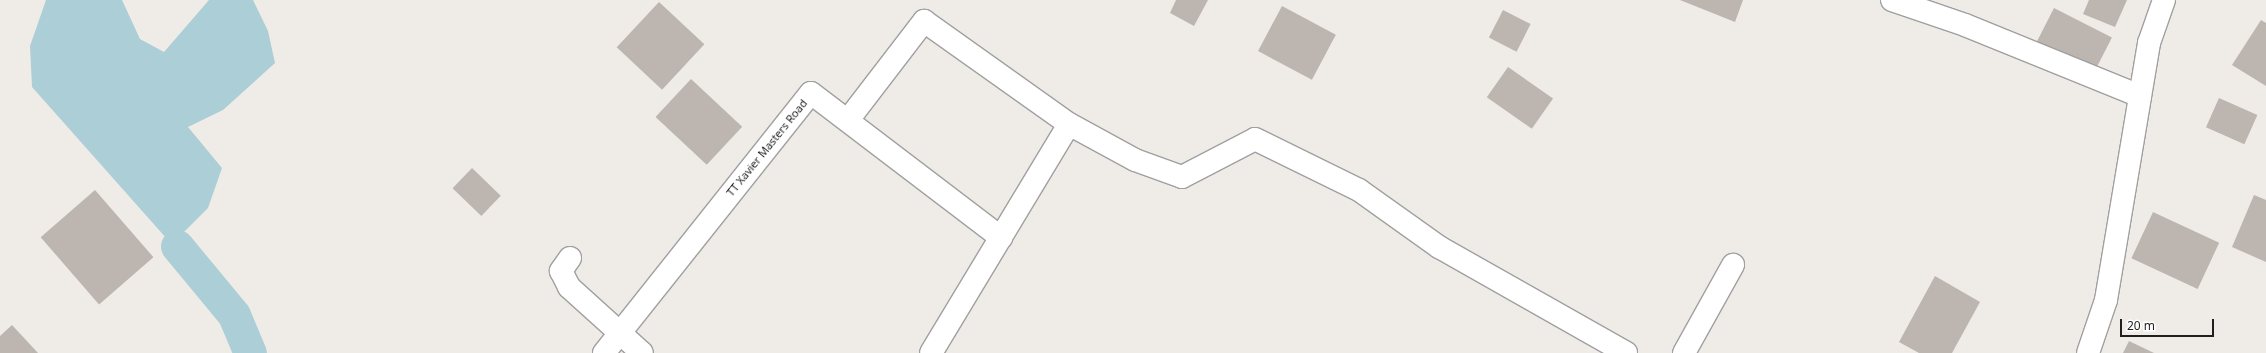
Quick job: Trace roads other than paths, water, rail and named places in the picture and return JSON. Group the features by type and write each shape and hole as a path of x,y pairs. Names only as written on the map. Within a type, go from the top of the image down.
{"street":[{"path":"1892,0 1965,25 2140,96"},
{"path":"2088,353 2106,300 2149,43 2164,0"},
{"path":"848,120 924,21 1069,124 1135,160 1182,177 1255,140 1358,190 1439,247 1626,353"},
{"name":"TT Xavier Masters Road","path":"604,353 811,93 1001,238"},
{"path":"931,353 1069,124"},
{"path":"570,258 561,271 569,287 621,332 642,353"},
{"path":"1684,353 1733,265"}],"water":[{"path":"46,0 122,0 140,39 164,52 209,0 253,0 268,31 275,63 223,110 188,127 222,168 208,208 185,231 167,239 32,87 30,46"}],"waterway":[{"path":"177,246 234,315 250,353"}]}
